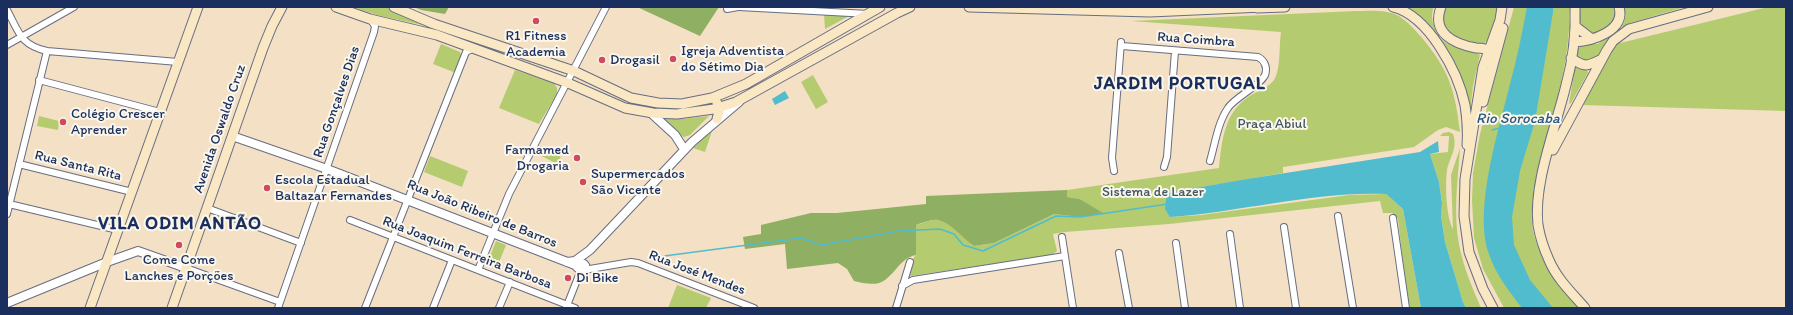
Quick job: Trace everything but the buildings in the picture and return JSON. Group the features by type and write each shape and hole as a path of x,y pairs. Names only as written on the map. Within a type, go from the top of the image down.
{"main road":[{"path":"90,308 198,7"},
{"path":"281,10 290,7"},
{"path":"336,7 370,19 437,35 568,83 624,108 651,113 683,113 718,108 745,97"},
{"path":"394,7 434,24 574,71 631,98 652,102 682,104 712,98 746,84 875,9"},
{"name":"Rua João Ribeiro de Barros","path":"745,97 896,13 910,7"},
{"path":"969,7 1122,12 1285,7"},
{"path":"1150,12 1186,7"},
{"path":"1393,7 1412,16 1422,24 1452,68 1459,86 1465,106 1467,122 1464,216 1469,252 1483,289 1493,308"},
{"path":"1441,7 1438,14 1439,22 1442,31 1448,38 1475,48 1484,49 1488,52 1490,61 1488,84"},
{"path":"1465,179 1483,67 1500,20 1502,7"},
{"path":"1473,134 1508,7"},
{"path":"1575,7 1574,42 1567,84 1546,161 1539,199 1538,225 1549,260 1560,279 1585,308"},
{"path":"1574,42 1592,39 1605,34 1615,25 1620,16 1619,7"},
{"path":"1546,161 1613,41 1629,29 1708,7"},
{"name":"Avenida Oswaldo Cruz","path":"172,308 263,48 272,26 281,10"},
{"path":"1575,26 1592,39"},
{"path":"1475,48 1486,46 1492,42"},
{"path":"1571,58 1580,64 1587,66 1602,59"},
{"path":"712,98 714,99 718,108 717,119"}],"street":[{"path":"7,45 74,7"},
{"path":"478,270 509,194 568,83 606,7"},
{"path":"727,9 739,7 875,9"},
{"path":"7,10 21,36 34,48 46,51 178,62"},
{"name":"Rua Gonçalves Dias","path":"279,305 374,32 375,26 370,19"},
{"name":"Rua Coimbra","path":"1114,171 1112,158 1121,44 1175,51 1258,57 1265,64 1266,74 1263,78 1228,107 1210,161"},
{"path":"364,308 466,52 474,48"},
{"path":"7,214 46,51"},
{"path":"1164,167 1167,157 1175,51"},
{"path":"39,80 160,112"},
{"name":"Rua João Ribeiro de Barros","path":"564,262 575,261 590,250 684,149 717,119 745,97"},
{"path":"651,113 674,135 684,149"},
{"path":"674,135 692,142"},
{"name":"Rua João Ribeiro de Barros","path":"232,136 327,169 583,269 585,260 590,250"},
{"name":"Rua Santa Rita","path":"19,164 132,192"},
{"path":"10,204 118,230"},
{"path":"207,208 301,244"},
{"path":"1338,216 1353,308"},
{"path":"1393,218 1406,308"},
{"name":"Rua Joaquim Ferreira Barbosa","path":"350,220 575,308"},
{"path":"1284,226 1296,308"},
{"path":"1230,234 1240,308"},
{"path":"1062,237 1073,308"},
{"path":"1176,243 1186,308"},
{"path":"7,303 106,262 138,251 186,268 279,305"},
{"path":"1119,253 1128,308"},
{"path":"902,286 913,280 1065,256"},
{"path":"433,308 452,260"},
{"name":"Rua José Mendes","path":"583,269 631,262 638,263 754,308"},
{"path":"896,308 910,262"},
{"path":"567,306 579,275 583,269"},
{"path":"499,308 510,282"}],"green space":[{"path":"353,7 385,7 570,73 570,75 431,27 377,15"},
{"path":"414,7 449,7 445,14 421,10"},
{"path":"637,7 719,7 700,36"},
{"path":"1403,7 1434,7 1432,19 1438,35 1448,44 1474,51 1480,55 1473,86 1468,130 1448,57"},
{"path":"1444,7 1499,7 1489,40 1476,46 1452,37 1442,25"},
{"path":"1514,7 1570,7 1566,59 1535,188 1532,220 1533,231 1540,252 1552,272 1580,308 1504,308 1483,269 1474,238 1472,200 1473,173 1480,134"},
{"path":"1579,7 1616,7 1615,17 1609,26 1600,31 1589,34 1580,25"},
{"path":"1623,7 1685,7 1630,23 1619,28 1624,15"},
{"path":"1768,7 1786,7 1786,111 1582,105 1616,44"},
{"path":"1356,11 1389,12 1399,16 1406,21 1423,39 1439,62 1450,82 1456,105 1460,132 1446,127 1438,130 1414,147 1283,167 1283,173 1168,193 1170,217 1201,215 1349,195 1386,194 1403,209 1421,308 1408,308 1398,219 1392,213 1383,213 1380,201 1169,224 1065,232 1053,234 1057,251 1052,255 910,276 910,264 916,255 916,225 932,220 942,221 952,227 974,246 994,243 1054,214 1080,217 1102,213 1080,199 1067,197 1067,190 1219,168 1223,138 1229,120 1234,111 1248,97 1272,83 1276,76 1279,64 1281,32 1131,21"},
{"path":"824,14 849,16 825,29"},
{"path":"1608,37 1609,38 1598,56 1590,62 1576,58 1578,46 1584,44 1598,44"},
{"path":"441,44 460,52 462,57 456,73 433,64"},
{"path":"1575,67 1587,70 1588,73 1569,104"},
{"path":"515,70 554,83 557,88 557,94 539,124 499,108"},
{"path":"813,75 828,102 816,109 801,82"},
{"path":"39,116 59,121 58,130 37,126"},
{"path":"709,116 690,135 684,137 678,134 665,119 682,119"},
{"path":"713,128 705,152 693,148"},
{"path":"1449,132 1453,134 1455,143 1446,176 1449,217 1453,229 1451,175 1460,148 1456,196 1457,232 1465,268 1481,308 1466,308 1445,242 1441,216 1442,202 1439,182 1430,154 1448,152 1449,136 1440,136 1443,133"},
{"path":"540,146 561,157 557,164 536,153"},
{"path":"430,156 468,171 462,187 424,172"},
{"path":"1067,190 1067,197 1080,199 1103,213 1080,217 1054,214 994,243 974,246 948,224 938,220 924,222 916,225 916,255 905,260 884,281 876,284 867,284 854,281 847,269 838,263 787,269 785,244 745,249 743,237 761,234 761,225 811,213 837,213 926,204 926,196"},
{"path":"496,241 506,245 496,270 487,264"},
{"path":"677,285 711,298 706,308 668,308"}],"water":[{"name":"Rio Sorocaba","path":"1527,7 1553,7 1553,12 1535,121 1520,171 1512,217 1514,245 1530,280 1553,308 1522,308 1495,269 1489,254 1485,236 1484,215 1489,169 1517,56"},
{"path":"785,91 789,98 775,105 772,99"},
{"path":"1438,141 1439,152 1430,154 1439,182 1442,203 1441,216 1445,242 1466,308 1421,308 1403,209 1386,194 1332,196 1170,217 1165,209 1167,193 1420,152"}],"waterway":[{"path":"1492,130 1500,128"},
{"path":"649,258 801,238 822,245 898,231 940,229 954,234 963,245 983,251 1056,216 1080,217 1168,204"}],"place":[{"name":"R1 Fitness Academia","path":"536,21"},
{"name":"Igreja Adventista do Sétimo Dia","path":"673,59"},
{"name":"Drogasil","path":"602,60"},
{"name":"Colégio Crescer Aprender","path":"63,122"},
{"name":"Farmamed Drogaria","path":"577,158"},
{"name":"Supermercados São Vicente","path":"583,182"},
{"name":"Escola Estadual Baltazar Fernandes","path":"267,188"},
{"name":"Come Come Lanches e Porções","path":"179,245"},
{"name":"Di Bike","path":"568,278"}],"district":[{"name":"JARDIM PORTUGAL","path":"1180,84"},
{"name":"VILA ODIM ANTÃO","path":"180,224"}],"park label":[{"name":"Praça Abiul","path":"1272,124"},
{"name":"Sistema de Lazer","path":"1153,192"}]}
